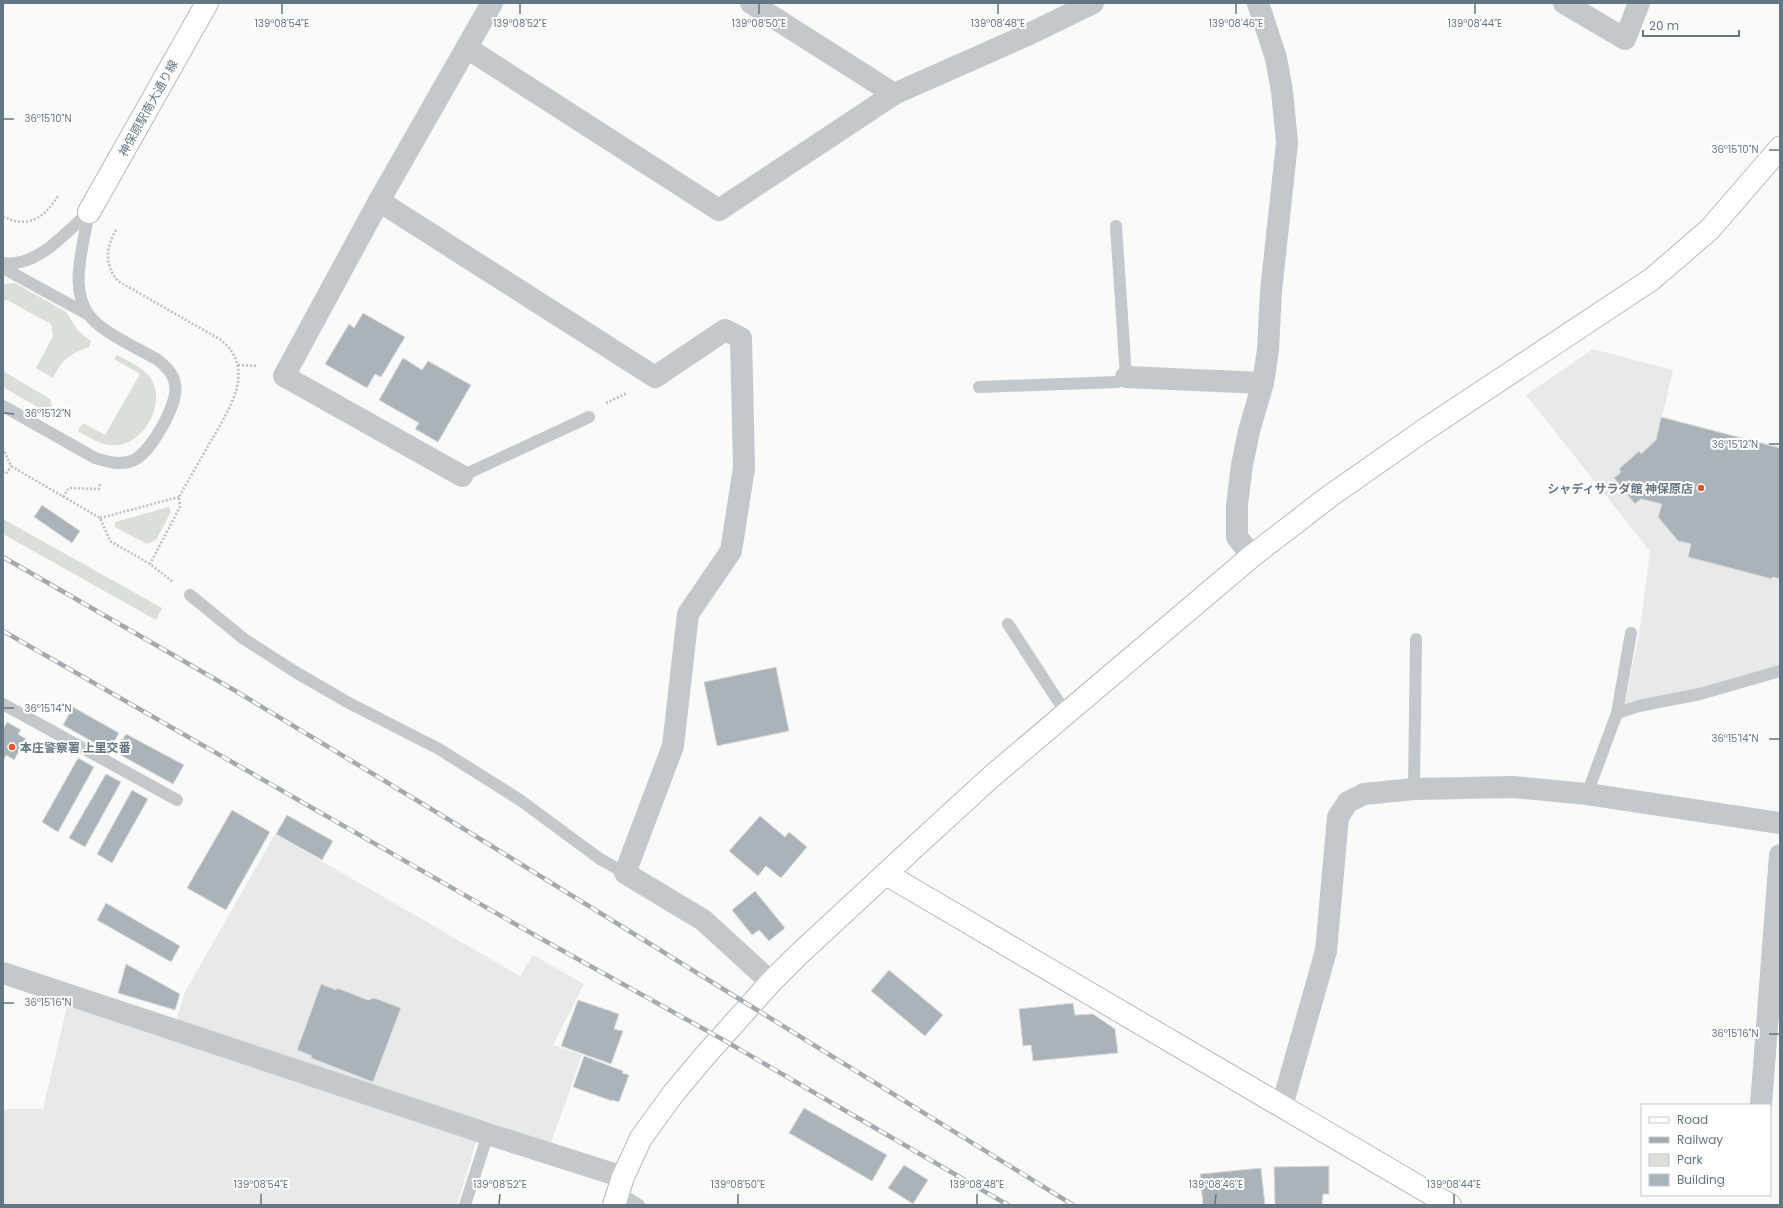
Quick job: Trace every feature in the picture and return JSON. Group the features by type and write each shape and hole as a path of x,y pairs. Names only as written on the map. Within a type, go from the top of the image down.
{"street":[{"name":"神保原駅南大通り線","path":"89,212 207,3"},
{"path":"462,476 284,376 379,201 492,3"},
{"path":"751,3 894,94"},
{"path":"467,48 719,210 894,94 1025,36 1093,3"},
{"path":"1252,556 1237,537 1237,505 1246,444 1263,383 1268,350 1271,291 1287,143 1282,91 1276,58 1258,3"},
{"path":"1564,3 1625,39 1639,3"},
{"path":"3,972 488,1134 618,1191 642,1138 673,1094 707,1053 771,982 991,777 1252,556 1330,496 1423,430 1652,279 1710,229 1780,148"},
{"path":"379,201 655,377 725,330 741,338 744,468 731,551 688,614 673,746 626,873 703,920 771,982"},
{"path":"1126,376 1263,383"},
{"path":"1282,1106 1326,951 1338,817 1348,802 1364,794 1414,790 1513,787 1587,794 1780,823"},
{"path":"1761,1104 1780,855"},
{"path":"886,874 1450,1205"}],"lane":[{"path":"3,263 10,264 29,260 46,250 89,212"},
{"path":"89,212 78,284 81,301 89,316"},
{"path":"979,387 1117,382 1126,376 1116,226"},
{"path":"3,268 89,316 105,330 158,360 172,374 176,385 175,398 145,453 134,460 122,464 95,458 3,406"},
{"path":"462,476 589,416"},
{"path":"190,595 244,639 297,673 349,703 439,749 520,800 600,858 626,873"},
{"path":"1008,624 1066,713"},
{"path":"1587,794 1617,713 1632,633"},
{"path":"1414,790 1416,639"},
{"path":"1617,713 1639,706 1700,694 1780,671"},
{"path":"3,704 176,800"},
{"path":"466,1205 488,1134"},
{"path":"618,1191 639,1205"}],"path":[{"path":"3,216 20,222 34,220 49,209 58,196"},
{"path":"116,230 111,238 107,255 110,269 118,281 221,340 229,346 238,365 237,387 232,404 179,497 180,508 150,564"},
{"path":"589,416 592,409 628,393 655,377"},
{"path":"3,448 11,466 100,518 110,541 156,569"},
{"path":"3,472 6,474 11,466"},
{"path":"63,497 69,488 100,489 100,480"},
{"path":"100,518 179,497"}],"shaded area":[{"path":"1593,349 1673,370 1662,417 1780,447 1780,666 1698,689 1625,704 1640,628 1650,551 1526,395"},
{"path":"275,834 520,976 533,955 584,984 553,1045 582,1055 551,1143 483,1120 457,1205 3,1205 3,1109 43,1109 67,1006 170,1040 185,992"}],"green space":[{"path":"15,283 66,312 78,331 91,341 89,347 67,358 53,378 36,368 53,336 51,324 7,300 3,301 3,284"},
{"path":"117,355 135,364 150,377 155,387 155,408 151,419 137,436 128,442 118,445 107,445 78,431 83,423 105,435 140,374 114,359"},
{"path":"3,371 50,399 53,410 51,415 3,387"},
{"path":"169,507 171,512 156,540 147,544 115,527 115,522"},
{"path":"3,519 162,608 156,620 3,534"}],"building":[{"path":"363,313 405,337 381,377 375,374 367,388 325,364 349,324 354,328"},
{"path":"403,358 422,370 428,361 471,385 438,442 415,429 419,423 379,400"},
{"name":"シャディサラダ館 神保原店","path":"1661,417 1780,448 1780,579 1772,577 1772,579 1688,557 1691,544 1678,541 1658,517 1662,504 1641,499 1635,504 1614,478 1621,472 1619,469 1639,451 1641,454 1656,440"},
{"path":"42,505 80,531 72,543 34,517"},
{"path":"776,667 789,731 717,746 704,682"},
{"path":"73,707 119,733 109,751 63,725"},
{"name":"本庄警察署 上里交番","path":"7,722 21,730 18,734 26,739 14,760 6,755 3,761 3,729"},
{"path":"126,734 184,765 173,784 115,752"},
{"path":"78,758 94,767 58,832 42,822"},
{"path":"106,774 121,782 85,847 69,838"},
{"path":"132,790 148,799 112,863 97,854"},
{"path":"232,810 270,832 226,910 187,888"},
{"path":"287,815 333,841 322,860 276,834"},
{"path":"760,816 785,837 789,832 807,847 781,878 766,866 758,876 729,851"},
{"path":"755,891 785,928 769,941 759,930 752,935 732,910"},
{"path":"106,903 180,946 171,962 97,920"},
{"path":"126,964 180,994 175,1010 118,993"},
{"path":"889,970 943,1015 925,1036 871,991"},
{"path":"321,984 336,990 337,988 368,1000 374,998 401,1008 373,1082 311,1058 312,1056 297,1050"},
{"path":"578,1000 619,1014 614,1029 623,1031 611,1064 561,1046"},
{"path":"1073,1003 1075,1015 1093,1014 1115,1029 1118,1053 1033,1061 1031,1045 1023,1046 1019,1009"},
{"path":"584,1056 623,1071 622,1073 629,1075 619,1102 612,1101 573,1087"},
{"path":"804,1108 887,1155 872,1181 789,1133"},
{"path":"904,1165 928,1180 913,1204 888,1188"},
{"path":"1329,1166 1329,1194 1323,1194 1322,1205 1275,1205 1274,1167"},
{"path":"1261,1168 1265,1205 1203,1205 1200,1174"}],"railway":[{"path":"3,557 234,690 451,821 1073,1205"},
{"path":"3,631 538,937 720,1038 1008,1205"}],"place":[{"name":"シャディサラダ館 神保原店","path":"1701,488"},
{"name":"本庄警察署 上里交番","path":"12,747"}]}
